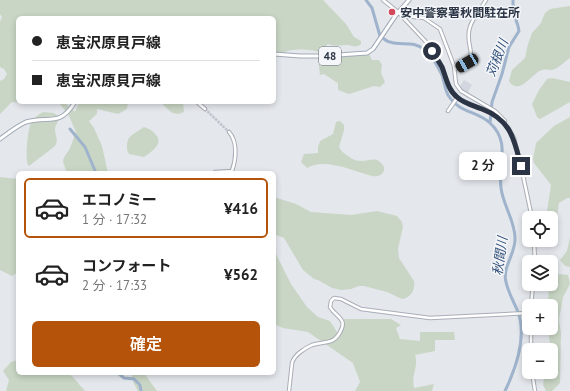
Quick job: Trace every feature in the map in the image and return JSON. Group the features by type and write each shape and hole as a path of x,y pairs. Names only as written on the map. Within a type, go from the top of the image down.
{"main road":[{"path":"383,0 403,17 432,51 441,66 450,89 456,99 493,114 504,124 514,138 531,211"},
{"name":"48","path":"276,54 300,56 364,54 372,51 398,12 409,0"},
{"path":"455,69 467,63 471,57 468,37 469,29 472,21 486,0"},
{"path":"403,17 424,18 440,29 455,69 456,84 459,89 491,108 502,117 505,122 504,124"},
{"path":"448,111 456,99"},
{"path":"0,139 26,123 60,118 67,113 74,104"},
{"path":"199,104 205,109"},
{"path":"229,132 235,145 232,171"},
{"path":"289,391 293,359 313,344 328,342 334,339 341,329 343,324 342,320 330,307 331,301 334,298 340,299 360,309 430,318 522,313"},
{"path":"533,379 535,391"}],"shaded area":[{"path":"464,80 472,85 467,94 459,88"}],"green space":[{"path":"0,0 323,0 346,24 354,37 361,41 361,44 358,46 338,46 328,44 319,52 311,50 290,50 283,53 276,52 276,16 16,16 16,102 12,102 0,114 0,81 4,79 7,74 4,69 0,67 0,22 2,17 0,14"},
{"path":"570,6 570,58 559,67 552,70 543,70 538,72 521,85 513,85 509,81 512,70 525,58 532,33 541,23 545,13 550,9"},
{"path":"369,54 372,60 379,60 382,65 381,73 385,82 380,87 374,86 349,94 338,90 338,83 324,74 320,75 318,58"},
{"path":"552,78 570,82 570,102 540,119 537,117 532,104 539,90 547,79"},
{"path":"60,104 66,104 75,112 78,104 128,104 127,109 118,114 97,109 97,114 89,121 94,128 102,146 108,171 66,171 63,160 70,148 76,132 69,116"},
{"path":"162,104 183,104 184,112 179,114 172,113"},
{"path":"43,112 54,113 58,116 55,129 57,139 56,144 29,166 27,152 31,122"},
{"path":"570,117 570,198 567,198 559,203 558,211 547,211 551,185 534,163 533,159 536,143 554,126"},
{"path":"340,121 344,125 339,147 341,150 356,160 362,161 374,159 378,161 384,167 383,172 379,176 372,176 330,164 314,165 307,168 301,162 304,154 318,153 320,141 333,134 336,122"},
{"path":"144,127 153,131 158,137 158,144 144,157 129,154 127,151 127,142 132,134"},
{"path":"0,177 16,179 16,273 12,276 0,270"},
{"path":"276,198 296,204 311,212 351,215 377,211 397,216 402,222 403,227 398,249 399,258 414,281 412,293 408,297 402,299 387,292 364,286 341,290 332,288 314,279 303,270 284,238 276,235"},
{"path":"570,237 570,267 565,266 560,260 567,251"},
{"path":"276,254 291,284 307,307 318,317 330,321 339,335 344,329 344,319 391,319 401,325 396,328 400,339 420,341 420,332 454,332 455,340 435,340 435,351 415,355 416,363 413,379 414,388 434,384 432,391 355,391 360,382 353,363 308,332 283,328 276,325"},
{"path":"558,275 568,275 570,284 563,297 559,320 561,334 560,383 552,391 546,391 543,385 544,379 558,379 558,343 550,343 549,335 558,335 558,299 548,299 549,291 558,291"},
{"path":"16,361 16,375 70,375 85,391 6,391 9,380 3,371 11,362"},
{"path":"132,375 145,375 157,391 138,391"}],"waterway":[{"name":"秋間川","path":"366,0 372,8 380,36 386,41 416,45 428,52 435,61 442,75 447,93 453,101 463,109 485,119 496,130 500,138 502,146 501,188 513,225 515,238 515,244 507,265 505,276 508,290 518,312 521,332 519,352 505,391"},
{"name":"苅根川","path":"490,123 492,102 502,74 509,47 519,31 515,17 513,0"},
{"path":"70,129 85,147 95,171"},
{"path":"120,375 124,378 134,379 140,385 141,391"}],"tunnel":[{"path":"205,109 229,132"}],"place":[{"name":"安中警察署秋間駐在所","path":"392,12"}],"route":[{"path":"432,51 441,66 450,89 457,98 493,114 509,129 514,138 521,166"}]}
